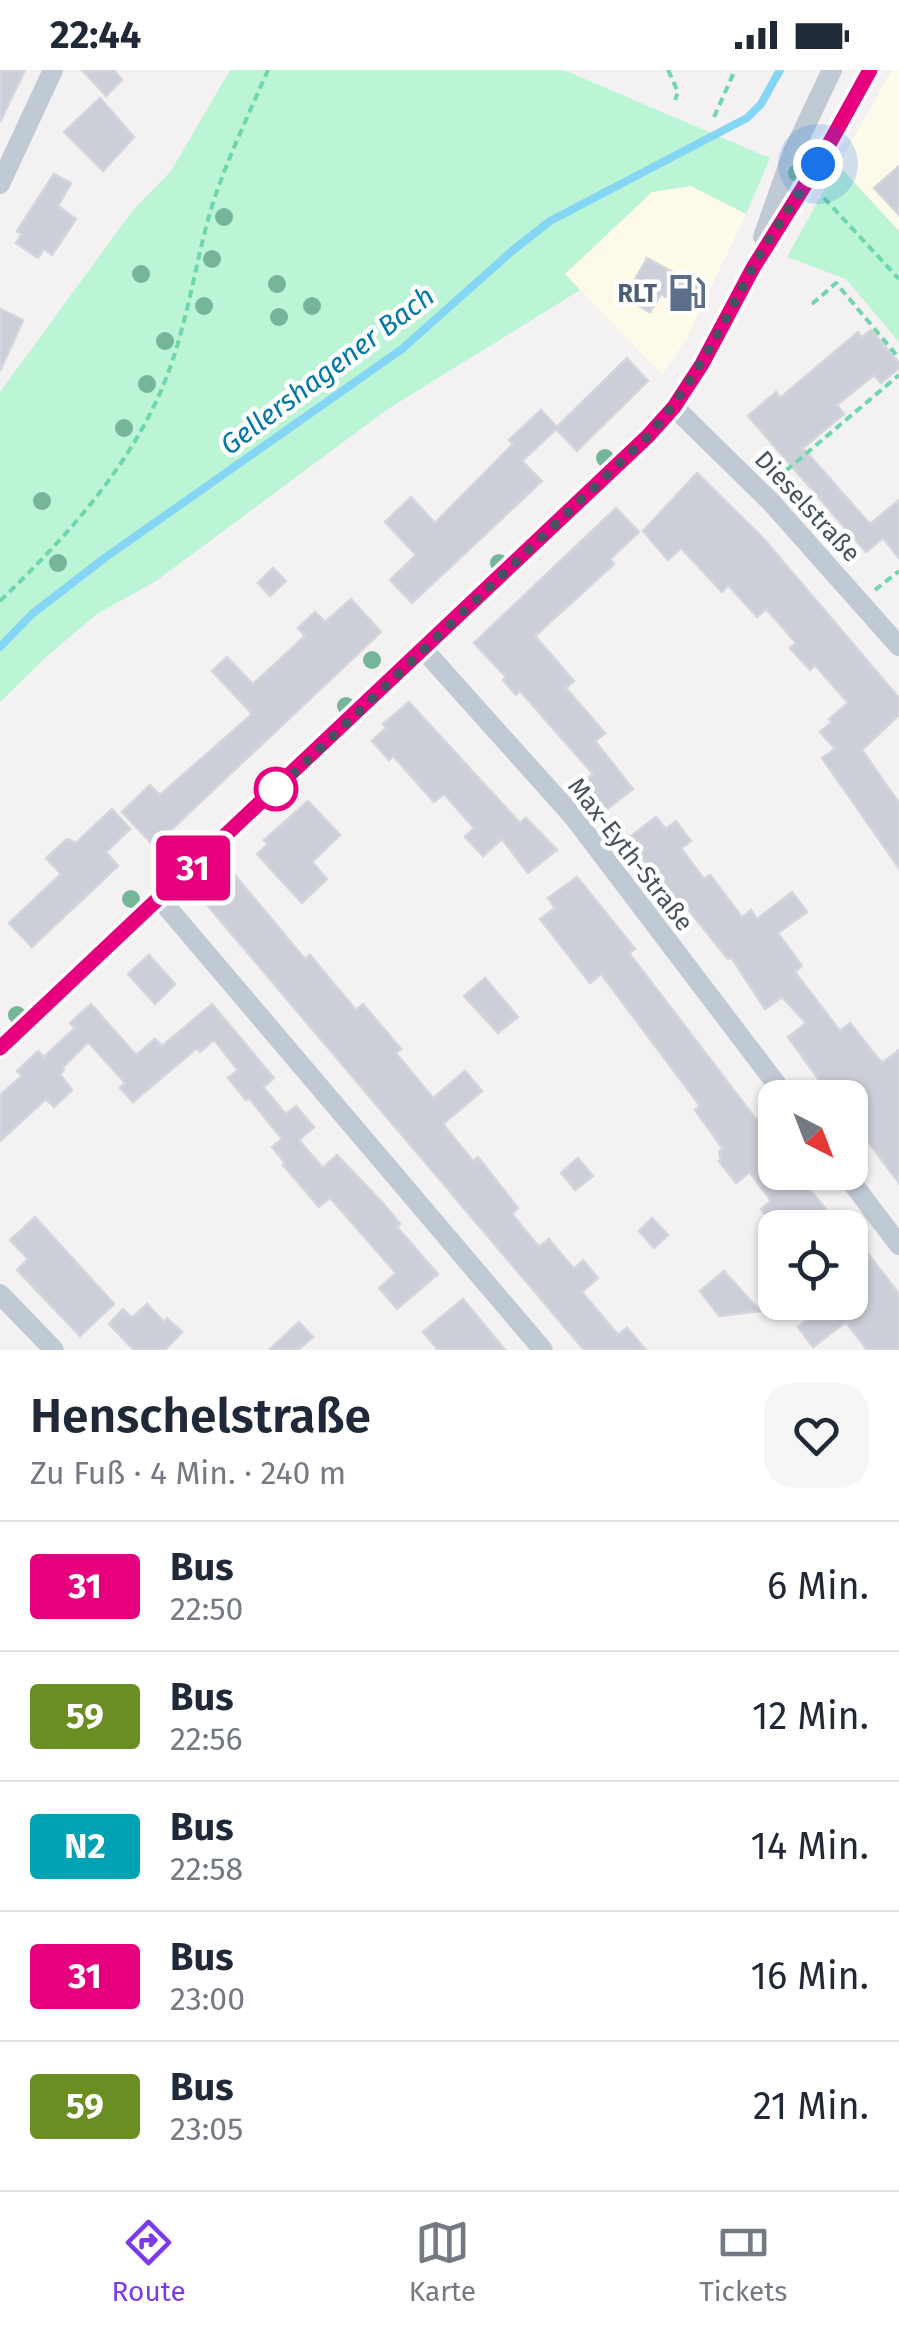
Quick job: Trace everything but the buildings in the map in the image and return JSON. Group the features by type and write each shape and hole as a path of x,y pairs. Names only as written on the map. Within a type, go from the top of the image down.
{"street":[{"path":"0,184 53,70"},
{"path":"753,268 792,152 832,70"},
{"path":"0,1048 424,650 674,407 870,70"},
{"name":"Dieselstraße","path":"674,407 761,492 899,646"},
{"name":"Max-Eyth-Straße","path":"424,650 572,814 773,1080"},
{"path":"160,899 543,1350"},
{"path":"857,1190 899,1246"},
{"path":"0,1294 54,1350"}],"path":[{"path":"0,601 69,532 130,450 153,408 185,328 207,224 268,70"},
{"path":"668,70 678,92 675,100"},
{"path":"714,117 735,70"},
{"path":"803,188 826,200 899,279"},
{"path":"812,304 836,283 899,358"},
{"path":"761,492 899,375"},
{"path":"862,601 899,571"}],"shaded area":[{"path":"892,70 899,70 899,231 838,165"},
{"path":"690,186 746,214 687,338 662,375 565,274 652,192"}],"green space":[{"path":"230,70 564,70 770,158 746,214 691,186 652,192 565,274 580,290 388,409 156,581 97,614 0,702 0,392 133,210 171,171"},
{"path":"838,165 899,231 899,342 846,279 787,257"}],"waterway":[{"name":"Gellershagener Bach","path":"0,647 32,614 106,557 402,349 550,221 747,118 761,104 780,70"}],"bus line":[{"name":"31","path":"0,1048 424,650 674,407 870,70"}],"place":[{"name":"RLT","path":"687,293"}],"route":[{"path":"276,789 266,800 674,407 818,164"}]}
